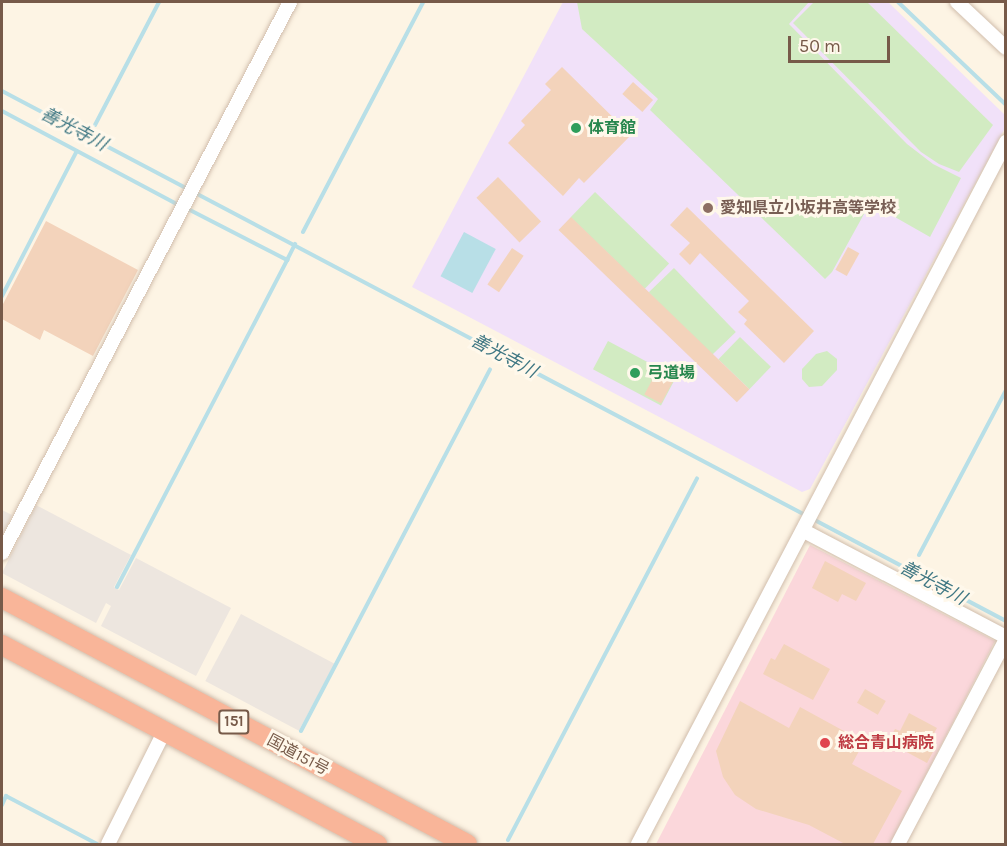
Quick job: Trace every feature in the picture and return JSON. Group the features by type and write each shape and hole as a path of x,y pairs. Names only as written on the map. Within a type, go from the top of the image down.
{"highway":[{"name":"国道151号","path":"2,598 467,844"},
{"name":"151","path":"2,645 377,844"}],"street":[{"path":"2,553 290,2"},
{"path":"957,2 1005,48"},
{"path":"638,844 806,527 1005,142"},
{"path":"806,527 1005,638 898,844"},
{"path":"108,844 164,732"}],"shaded area":[{"name":"愛知県立小坂井高等学校","path":"563,2 888,2 1005,115 1005,128 810,489 802,492 412,287"},
{"path":"36,505 131,555 114,587 119,590 136,558 231,608 196,676 101,626 111,606 106,603 96,623 2,573"},
{"path":"2,510 12,515 2,536"},
{"name":"総合青山病院","path":"810,545 995,641 890,844 656,844"},
{"path":"241,614 335,664 299,731 205,681"}],"green space":[{"path":"577,2 809,2 789,24 907,144 933,164 961,178 930,237 879,208 864,214 832,272 825,279 650,110 658,99 582,29"},
{"path":"814,2 867,2 993,125 959,172 939,164 921,152 793,23"},
{"path":"595,192 669,264 645,289 571,217"},
{"path":"674,268 736,332 711,356 649,292"},
{"path":"740,337 771,367 749,389 718,359"},
{"name":"弓道場","path":"608,341 676,377 661,405 593,369"},
{"path":"827,351 837,359 837,370 822,386 809,387 802,379 802,369 816,354"}],"water":[{"path":"464,232 496,249 472,293 441,276"}],"building":[{"name":"体育館","path":"562,67 631,135 584,183 579,178 563,196 508,143 525,125 521,121 551,90 545,84"},
{"path":"633,82 653,100 642,112 622,94"},
{"path":"498,177 541,222 519,242 476,198"},
{"path":"687,207 814,331 784,363 744,324 747,320 738,312 749,301 700,253 690,265 679,254 690,243 670,225"},
{"path":"571,217 749,389 737,402 558,230"},
{"path":"46,221 138,270 93,356 44,330 40,340 2,319 2,306"},
{"path":"848,247 859,253 847,276 835,270"},
{"path":"512,248 524,256 499,292 487,284"},
{"path":"658,369 675,378 661,404 644,395"},
{"path":"825,561 866,583 856,601 842,594 838,602 812,588"},
{"path":"784,644 830,669 813,700 763,674 771,658 775,660"},
{"path":"865,689 886,701 878,715 857,703"},
{"path":"740,701 789,728 800,707 864,742 852,764 902,791 873,844 845,844 809,825 756,809 735,795 723,777 716,751"},
{"path":"909,713 937,728 927,746 934,750 927,763 888,742 895,729 900,731"}],"waterway":[{"path":"95,125 159,2"},
{"path":"303,232 423,2"},
{"path":"898,2 1006,105"},
{"name":"善光寺川","path":"2,91 1006,621"},
{"path":"2,111 179,205"},
{"path":"2,296 77,151"},
{"path":"186,208 287,260 295,244"},
{"path":"117,587 287,260"},
{"path":"301,731 490,369"},
{"path":"919,555 1006,390"},
{"path":"508,840 697,478"},
{"path":"2,805 6,796 97,844"}],"place":[{"name":"体育館","path":"576,128"},
{"name":"愛知県立小坂井高等学校","path":"708,208"},
{"name":"弓道場","path":"635,373"},
{"name":"総合青山病院","path":"825,743"}]}
